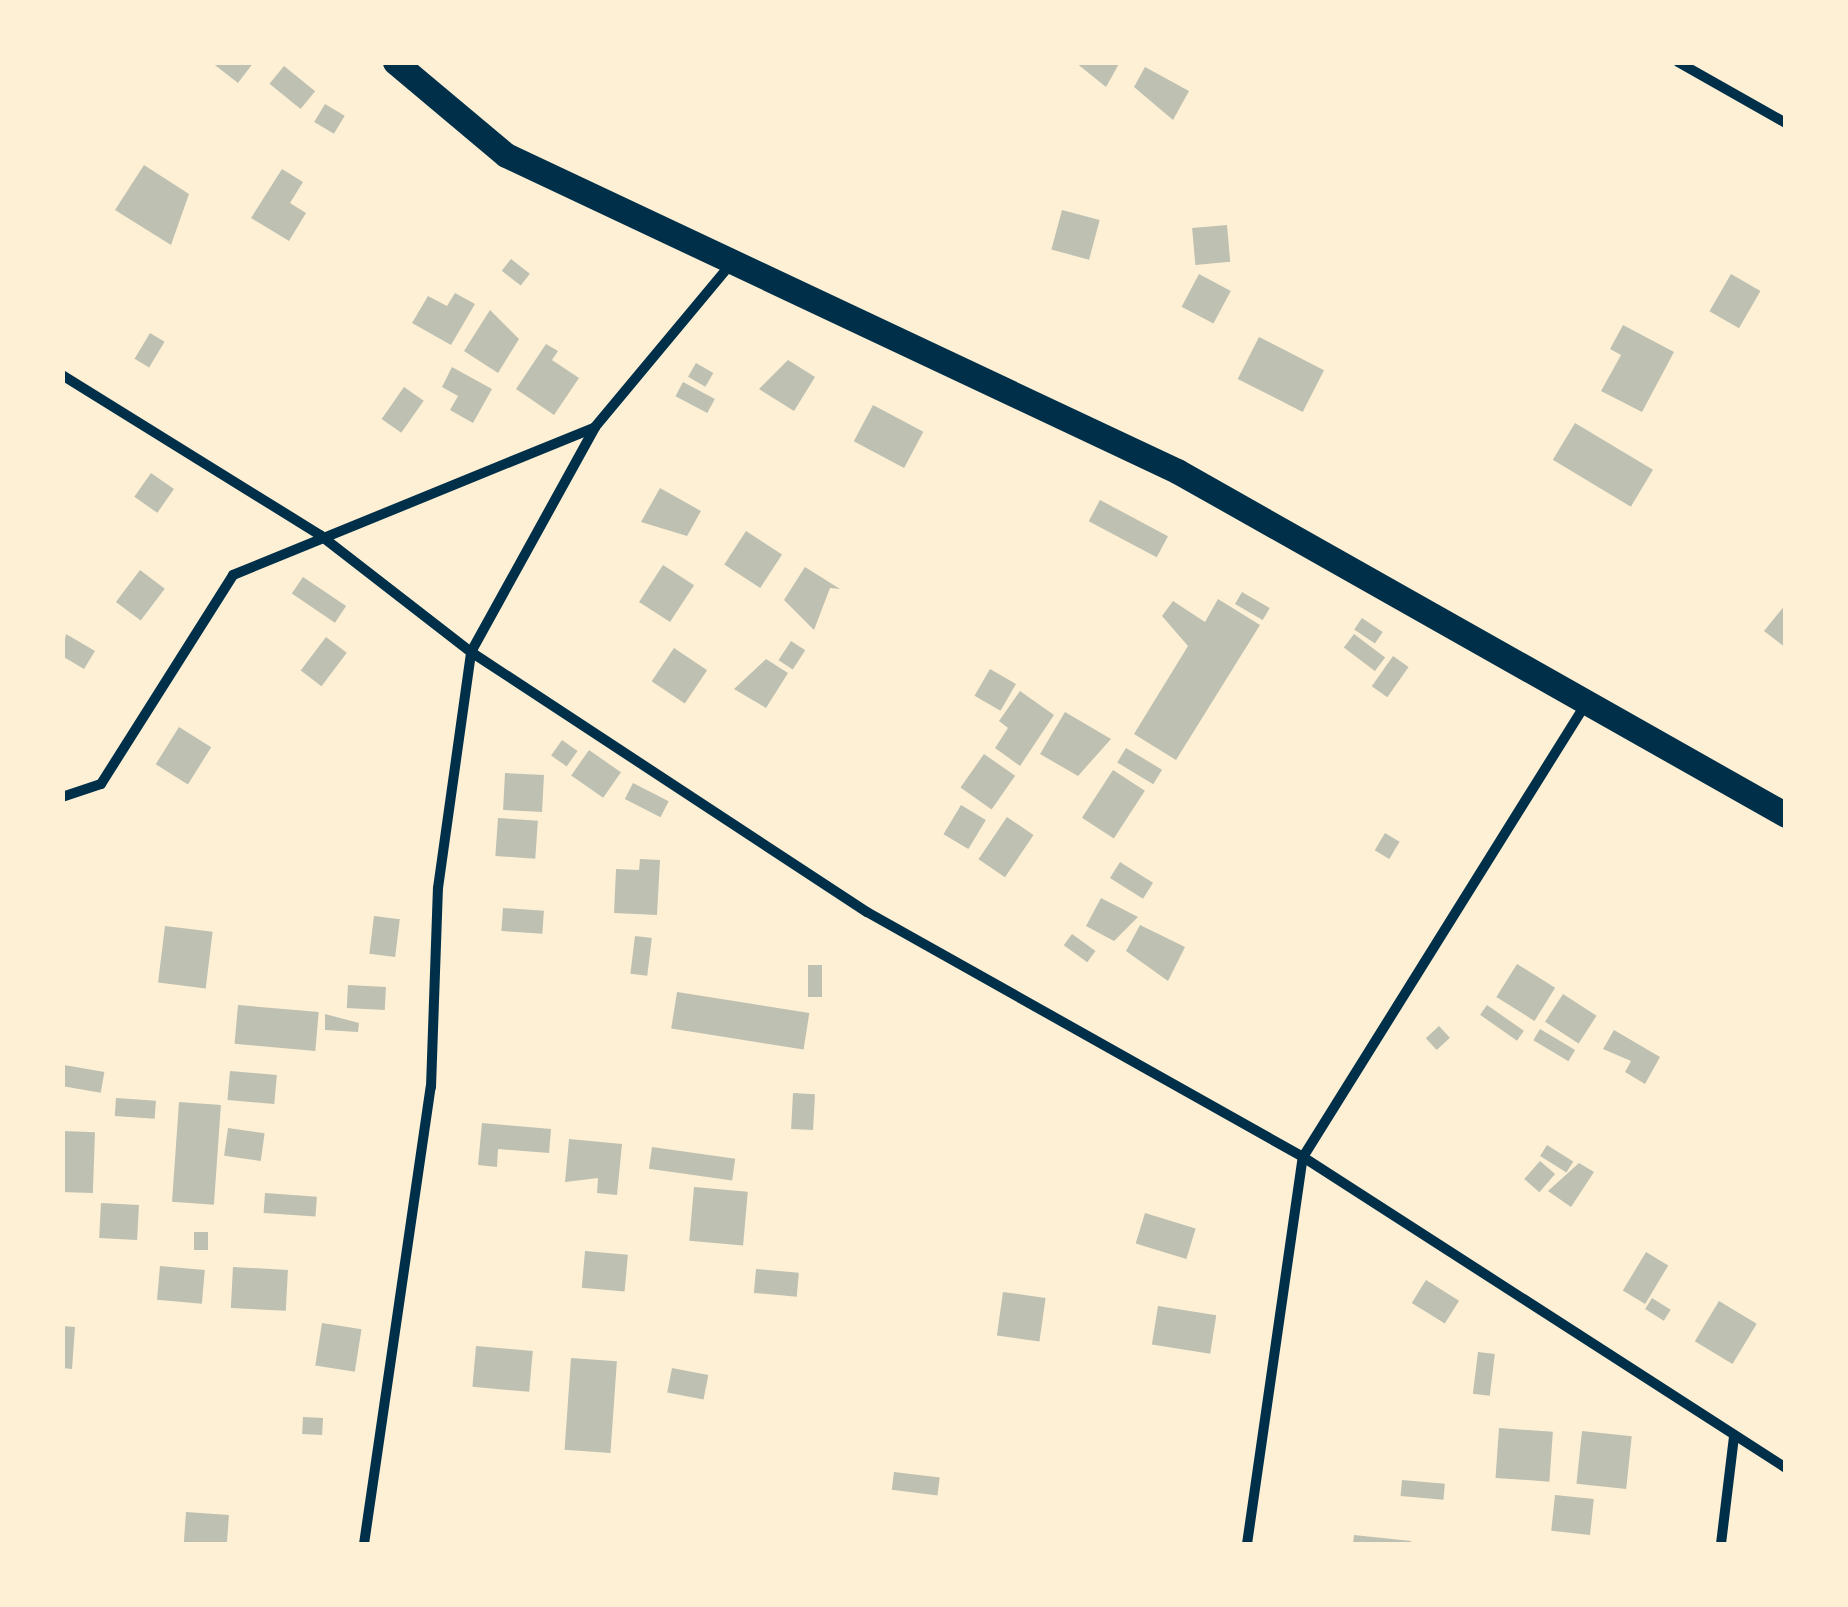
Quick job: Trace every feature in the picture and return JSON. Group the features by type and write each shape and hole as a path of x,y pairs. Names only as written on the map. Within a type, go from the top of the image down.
{"main road":[{"path":"395,62 506,155 735,259 1178,471 1786,815"}],"street":[{"path":"1678,62 1786,124"},
{"path":"364,1544 431,1087 438,888 471,652 595,427 735,259"},
{"path":"62,375 320,535 471,652 867,912 1303,1157 1786,1468"},
{"path":"62,797 101,784 233,575 320,535 595,427"},
{"path":"1247,1544 1303,1157 1585,704"},
{"path":"1721,1544 1734,1436"}],"building":[{"path":"211,62 254,62 238,83"},
{"path":"1075,62 1120,62 1106,87"},
{"path":"284,66 315,91 301,109 270,84"},
{"path":"1145,67 1189,91 1173,120 1134,87"},
{"path":"325,104 345,116 334,134 314,122"},
{"path":"144,165 189,194 171,245 115,210"},
{"path":"282,169 303,182 290,203 306,213 289,241 251,218"},
{"path":"1062,210 1100,220 1089,260 1051,250"},
{"path":"1227,225 1230,262 1195,265 1192,228"},
{"path":"511,259 530,274 521,286 502,271"},
{"path":"1199,274 1231,291 1213,324 1182,307"},
{"path":"1731,274 1760,291 1739,328 1710,311"},
{"path":"455,293 475,304 451,345 412,323 428,296 447,306"},
{"path":"490,310 519,339 498,373 464,351"},
{"path":"1623,325 1674,352 1642,412 1601,391 1621,355 1610,349"},
{"path":"150,333 165,342 149,367 135,359"},
{"path":"1259,337 1324,370 1303,412 1238,379"},
{"path":"546,344 558,351 552,360 579,378 554,415 516,389"},
{"path":"788,360 815,377 794,411 759,389"},
{"path":"696,363 713,373 705,387 688,377"},
{"path":"452,367 492,389 473,423 450,410 458,396 442,387"},
{"path":"683,382 715,399 707,413 675,396"},
{"path":"404,387 424,401 401,433 382,419"},
{"path":"873,405 923,432 904,468 854,441"},
{"path":"1575,423 1653,470 1631,507 1553,460"},
{"path":"151,473 174,489 157,513 134,497"},
{"path":"660,488 701,511 687,536 641,522"},
{"path":"1100,500 1168,536 1157,557 1089,521"},
{"path":"746,531 782,554 760,588 724,565"},
{"path":"663,565 694,585 670,622 639,602"},
{"path":"805,567 840,589 830,588 814,630 784,600"},
{"path":"140,570 165,589 141,621 116,602"},
{"path":"303,577 346,606 335,623 292,594"},
{"path":"1242,592 1270,608 1263,620 1235,604"},
{"path":"1218,599 1260,625 1176,760 1134,734 1188,646 1162,616 1173,601 1205,622"},
{"path":"1786,604 1786,648 1764,631"},
{"path":"1362,618 1383,632 1375,644 1354,630"},
{"path":"66,634 95,651 84,669 62,656"},
{"path":"1354,634 1385,657 1375,671 1344,648"},
{"path":"326,637 347,653 321,686 301,671"},
{"path":"791,641 805,650 793,670 778,660"},
{"path":"674,648 707,670 685,704 652,681"},
{"path":"1393,656 1409,667 1387,697 1372,686"},
{"path":"766,659 788,673 766,708 734,689"},
{"path":"990,669 1016,684 1000,711 974,696"},
{"path":"1020,691 1054,715 1020,766 995,748 1008,728 999,721"},
{"path":"1065,712 1111,739 1078,776 1040,754"},
{"path":"179,727 211,747 188,784 156,764"},
{"path":"562,740 578,751 567,766 551,756"},
{"path":"1126,748 1162,770 1153,784 1117,763"},
{"path":"589,750 621,772 603,798 571,775"},
{"path":"984,754 1015,776 992,809 960,788"},
{"path":"1113,770 1145,791 1114,839 1082,818"},
{"path":"505,773 544,775 542,812 503,810"},
{"path":"633,783 669,801 660,817 625,799"},
{"path":"961,805 986,820 968,849 943,834"},
{"path":"1007,817 1034,835 1005,877 978,859"},
{"path":"498,818 538,821 535,859 495,856"},
{"path":"1385,833 1400,842 1389,859 1375,850"},
{"path":"640,859 660,860 657,915 614,913 616,869 639,870"},
{"path":"1120,862 1153,883 1143,899 1110,878"},
{"path":"1101,898 1138,917 1114,941 1086,926"},
{"path":"503,908 544,911 542,934 501,931"},
{"path":"374,916 400,919 395,957 369,954"},
{"path":"1140,925 1185,947 1168,981 1126,951"},
{"path":"165,926 213,932 206,988 158,983"},
{"path":"1072,934 1095,951 1087,962 1064,945"},
{"path":"635,936 652,938 647,976 630,974"},
{"path":"1517,964 1555,988 1534,1021 1496,997"},
{"path":"808,965 822,965 822,997 808,997"},
{"path":"348,985 386,987 385,1010 347,1008"},
{"path":"677,992 809,1013 804,1050 671,1029"},
{"path":"1563,994 1597,1016 1579,1043 1545,1022"},
{"path":"238,1005 319,1012 315,1051 235,1044"},
{"path":"1487,1005 1524,1031 1517,1041 1480,1015"},
{"path":"325,1014 359,1023 358,1032 325,1030"},
{"path":"1439,1026 1450,1038 1437,1050 1426,1038"},
{"path":"1540,1029 1575,1050 1568,1061 1533,1040"},
{"path":"1614,1030 1660,1057 1645,1084 1625,1072 1631,1061 1603,1049"},
{"path":"64,1065 104,1072 101,1093 62,1086"},
{"path":"230,1071 277,1075 274,1104 227,1100"},
{"path":"793,1093 815,1094 813,1130 791,1129"},
{"path":"116,1098 156,1101 155,1119 115,1116"},
{"path":"179,1102 221,1105 214,1205 172,1202"},
{"path":"482,1123 551,1129 549,1153 498,1149 497,1167 478,1165"},
{"path":"228,1128 265,1133 261,1161 224,1156"},
{"path":"62,1131 95,1132 93,1193 62,1192"},
{"path":"569,1139 622,1144 617,1195 597,1193 598,1178 565,1182"},
{"path":"1547,1145 1573,1161 1566,1172 1540,1156"},
{"path":"652,1147 735,1159 732,1180 649,1169"},
{"path":"1540,1161 1555,1174 1539,1192 1524,1179"},
{"path":"1579,1163 1594,1172 1571,1207 1548,1191"},
{"path":"694,1187 748,1192 743,1246 689,1241"},
{"path":"265,1193 317,1197 315,1217 264,1213"},
{"path":"101,1203 139,1205 137,1240 99,1238"},
{"path":"1145,1213 1196,1228 1186,1259 1136,1244"},
{"path":"194,1232 208,1232 208,1250 194,1250"},
{"path":"585,1251 628,1255 625,1292 582,1288"},
{"path":"1646,1252 1668,1265 1645,1304 1623,1291"},
{"path":"160,1266 205,1270 202,1304 157,1300"},
{"path":"233,1267 288,1270 286,1311 231,1308"},
{"path":"756,1269 799,1273 797,1297 754,1293"},
{"path":"1426,1280 1459,1301 1445,1324 1412,1303"},
{"path":"1003,1292 1046,1298 1039,1342 997,1336"},
{"path":"1652,1298 1671,1310 1664,1321 1645,1309"},
{"path":"1719,1301 1757,1324 1733,1364 1695,1341"},
{"path":"1158,1306 1216,1315 1210,1354 1152,1345"},
{"path":"322,1323 362,1329 355,1372 315,1365"},
{"path":"62,1326 75,1327 72,1369 62,1368"},
{"path":"476,1346 533,1351 529,1392 472,1387"},
{"path":"1478,1352 1495,1354 1490,1396 1473,1394"},
{"path":"571,1358 617,1361 610,1453 565,1450"},
{"path":"672,1368 708,1375 704,1400 667,1393"},
{"path":"303,1417 323,1418 322,1435 302,1434"},
{"path":"1499,1428 1553,1432 1549,1482 1496,1478"},
{"path":"1582,1431 1632,1436 1626,1489 1576,1484"},
{"path":"894,1472 940,1478 937,1495 892,1490"},
{"path":"1402,1480 1445,1484 1443,1500 1401,1496"},
{"path":"1555,1495 1594,1499 1590,1535 1551,1531"},
{"path":"186,1512 229,1515 227,1544 184,1543"},
{"path":"1354,1535 1411,1541 1353,1544"}]}
